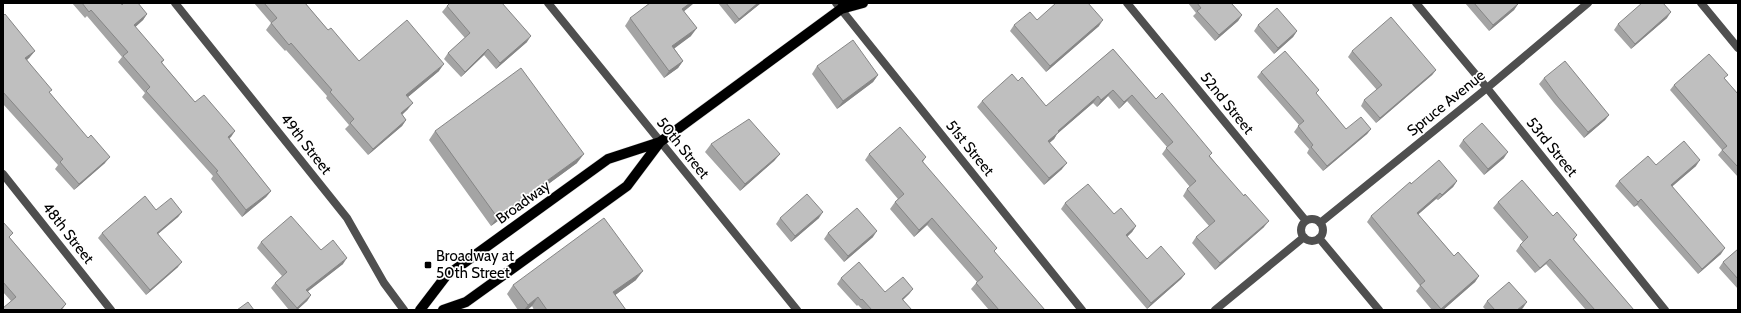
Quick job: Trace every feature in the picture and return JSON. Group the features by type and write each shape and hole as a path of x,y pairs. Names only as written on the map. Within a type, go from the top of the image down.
{"main road":[{"name":"Broadway","path":"443,310 466,302 627,186 660,142 841,5 863,3"},
{"name":"Broadway","path":"420,310 446,276 608,159 660,142"}],"street":[{"name":"49th Street","path":"175,3 347,218 384,283 404,310"},
{"name":"50th Street","path":"548,3 797,310"},
{"name":"52nd Street","path":"1127,3 1306,221"},
{"name":"53rd Street","path":"1416,3 1487,88 1665,310"},
{"name":"Spruce Avenue","path":"1320,223 1487,88 1588,3"},
{"path":"1701,3 1738,48"},
{"name":"51st Street","path":"841,5 1082,310"},
{"name":"48th Street","path":"3,174 111,310"},
{"path":"1315,219 1320,223 1323,229 1319,238 1313,240 1304,237 1301,226 1306,221 1315,219"},
{"path":"1215,310 1304,237"},
{"path":"1319,238 1379,310"}],"building":[{"path":"82,3 121,3 122,5 124,3 138,3 147,14 134,25 164,60 161,62 195,102 204,95 235,131 228,137 271,191 246,210 216,172 218,171 146,91 150,87 123,56 128,52 91,10 89,12"},
{"path":"264,3 305,3 328,30 331,28 359,61 407,20 444,64 406,95 413,103 401,113 406,120 373,149 350,123 354,119 330,92 332,90 291,43 289,45 271,23 277,18"},
{"path":"450,3 502,3 531,36 500,63 488,49 465,72 448,53 470,33 447,6"},
{"path":"650,3 690,3 682,9 697,28 672,46 683,61 669,71 630,18"},
{"path":"726,3 758,3 739,19"},
{"path":"1056,3 1088,3 1103,20 1050,66 1014,25 1030,12 1037,20"},
{"path":"1197,3 1231,3 1242,15 1219,35 1197,11 1201,8"},
{"path":"1474,3 1517,3 1518,4 1493,25"},
{"path":"1642,3 1663,3 1671,12 1635,44 1618,24"},
{"path":"1277,8 1297,31 1278,48 1258,25"},
{"path":"5,14 35,51 25,58 52,90 49,92 88,138 91,135 110,157 79,184 60,162 63,159 3,92 3,16"},
{"path":"1391,17 1436,70 1380,118 1364,100 1382,85 1352,51"},
{"path":"853,40 878,75 843,101 817,66"},
{"path":"1113,49 1156,99 1162,93 1212,153 1209,156 1244,196 1245,194 1269,221 1220,263 1196,237 1215,221 1187,189 1196,181 1166,148 1173,142 1132,95 1124,102 1113,90 1101,100 1098,96 1048,141 1067,163 1049,178 982,101 1012,74 1018,81 1022,77 1046,106"},
{"path":"1285,51 1319,90 1316,93 1346,129 1361,117 1371,129 1327,166 1311,147 1313,145 1298,126 1304,121 1261,72"},
{"path":"1709,54 1728,75 1724,78 1738,94 1738,167 1722,150 1727,146 1674,85"},
{"path":"1565,61 1609,115 1588,132 1544,78"},
{"path":"521,68 584,154 497,217 435,131"},
{"path":"749,119 780,154 745,184 711,144"},
{"path":"1482,123 1508,152 1488,169 1463,140"},
{"path":"900,127 926,157 922,161 997,248 994,251 1045,310 999,310 976,283 983,277 932,218 919,230 895,202 904,194 869,154"},
{"path":"1684,141 1700,160 1671,185 1725,248 1702,269 1641,199 1638,202 1619,181 1648,156 1656,165"},
{"path":"1439,160 1457,181 1442,195 1440,193 1417,213 1454,256 1458,252 1479,276 1441,309 1420,285 1425,281 1371,216 1410,182 1411,184"},
{"path":"1522,180 1553,216 1557,212 1577,235 1573,239 1634,310 1595,310 1550,259 1540,268 1520,245 1528,237 1498,202"},
{"path":"1088,184 1114,214 1121,208 1136,226 1126,235 1147,259 1161,246 1185,274 1151,303 1065,203"},
{"path":"807,194 823,212 795,236 780,218"},
{"path":"145,196 156,210 171,198 182,212 157,233 182,262 150,290 102,233"},
{"path":"857,208 877,231 848,256 828,233"},
{"path":"291,216 321,250 333,240 347,258 306,290 311,295 297,308 275,283 287,272 261,242"},
{"path":"604,218 643,271 613,292 626,310 547,310 538,297 528,305 513,285"},
{"path":"3,222 13,233 9,237 66,304 60,310 3,310 3,308 16,297 3,282"},
{"path":"1738,249 1738,279 1723,262"},
{"path":"859,262 885,292 903,277 913,289 902,299 912,310 872,310 841,278"},
{"path":"1509,282 1527,302 1517,310 1495,310 1487,301"},
{"path":"248,302 254,310 237,310"}],"place":[{"name":"Broadway at 50th Street","path":"428,265"}]}
